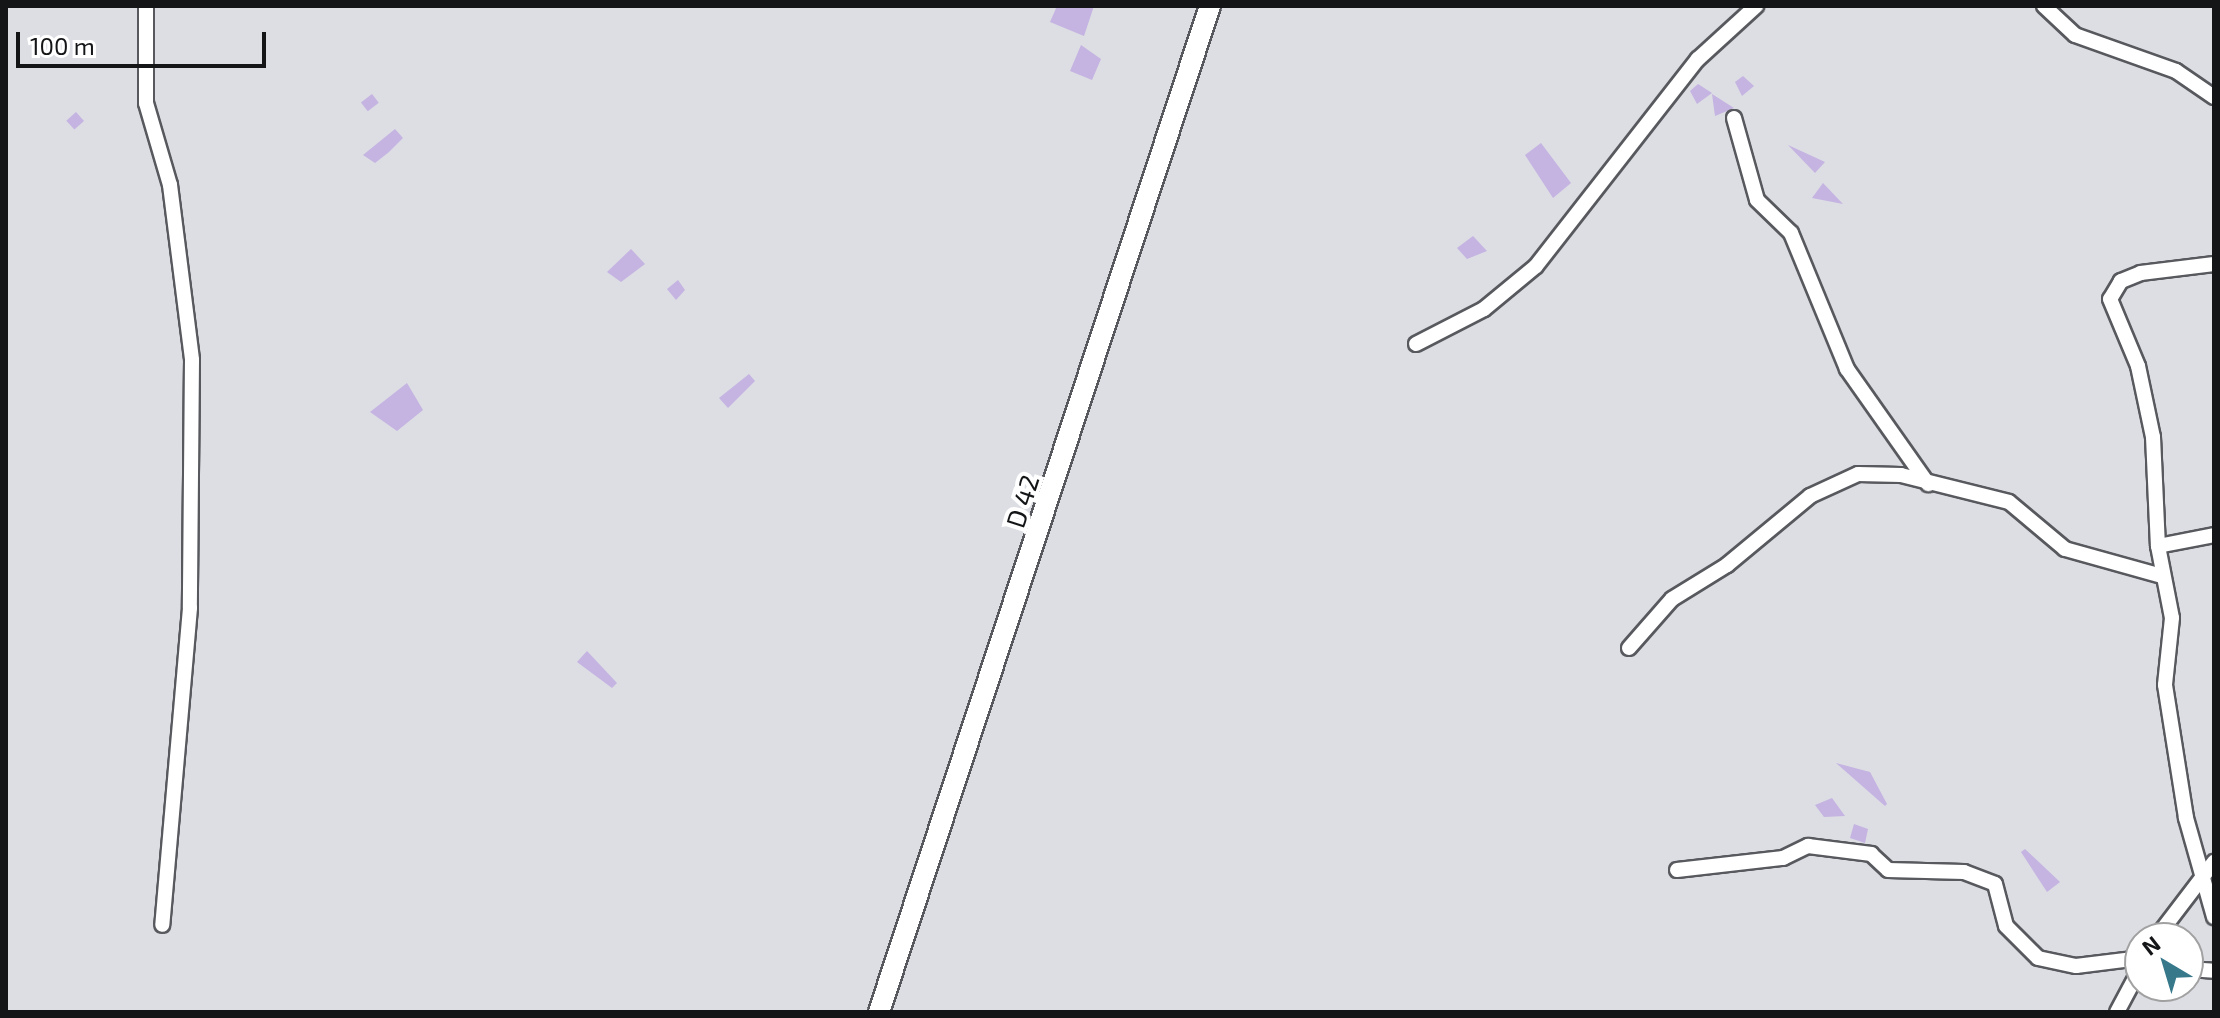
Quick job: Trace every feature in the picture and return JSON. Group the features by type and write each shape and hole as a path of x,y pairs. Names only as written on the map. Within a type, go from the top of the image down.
{"street":[{"path":"146,6 146,103 170,185 192,360 190,608 162,925"},
{"name":"D 42","path":"879,1012 1210,6"},
{"path":"1416,344 1484,309 1536,266 1698,59 1756,6"},
{"path":"2044,6 2075,35 2176,71 2214,97"},
{"path":"1734,118 1757,200 1791,233 1847,369 1928,484"},
{"path":"2214,264 2141,273 2121,281 2110,299 2138,366 2153,437 2158,546 2172,618 2165,685 2201,879 2214,917"},
{"path":"1629,648 1672,599 1835,479 1884,473 2009,502 2065,549 2162,576"},
{"path":"2158,546 2214,535"},
{"path":"1677,870 1783,858 1808,846 1871,854 1888,870 1964,872 1995,884 2006,926 2038,958 2076,966 2124,960"},
{"path":"2168,922 2214,862"}],"building":[{"path":"1057,6 1094,6 1084,36 1050,22"},
{"path":"1081,45 1101,59 1092,80 1070,71"},
{"path":"1743,76 1754,86 1742,96 1735,82"},
{"path":"1698,84 1712,93 1697,104 1690,91"},
{"path":"372,94 379,103 368,111 361,103"},
{"path":"1712,94 1734,108 1715,116"},
{"path":"76,112 84,121 74,130 66,121"},
{"path":"395,129 403,138 389,152 375,163 363,155"},
{"path":"1541,143 1571,183 1553,198 1525,155"},
{"path":"1788,145 1825,162 1815,173"},
{"path":"1823,183 1843,204 1812,198"},
{"path":"1473,236 1487,251 1467,259 1457,248"},
{"path":"631,249 645,264 621,282 607,272"},
{"path":"678,280 685,290 676,300 667,289"},
{"path":"749,374 755,381 728,408 719,398"},
{"path":"407,383 423,410 397,431 370,412"},
{"path":"587,651 617,683 612,688 577,662"},
{"path":"1836,763 1870,772 1887,804 1885,806"},
{"path":"1832,798 1845,816 1824,817 1815,805"},
{"path":"1854,824 1868,829 1865,843 1850,838"},
{"path":"2025,849 2060,882 2047,892 2021,852"}]}
